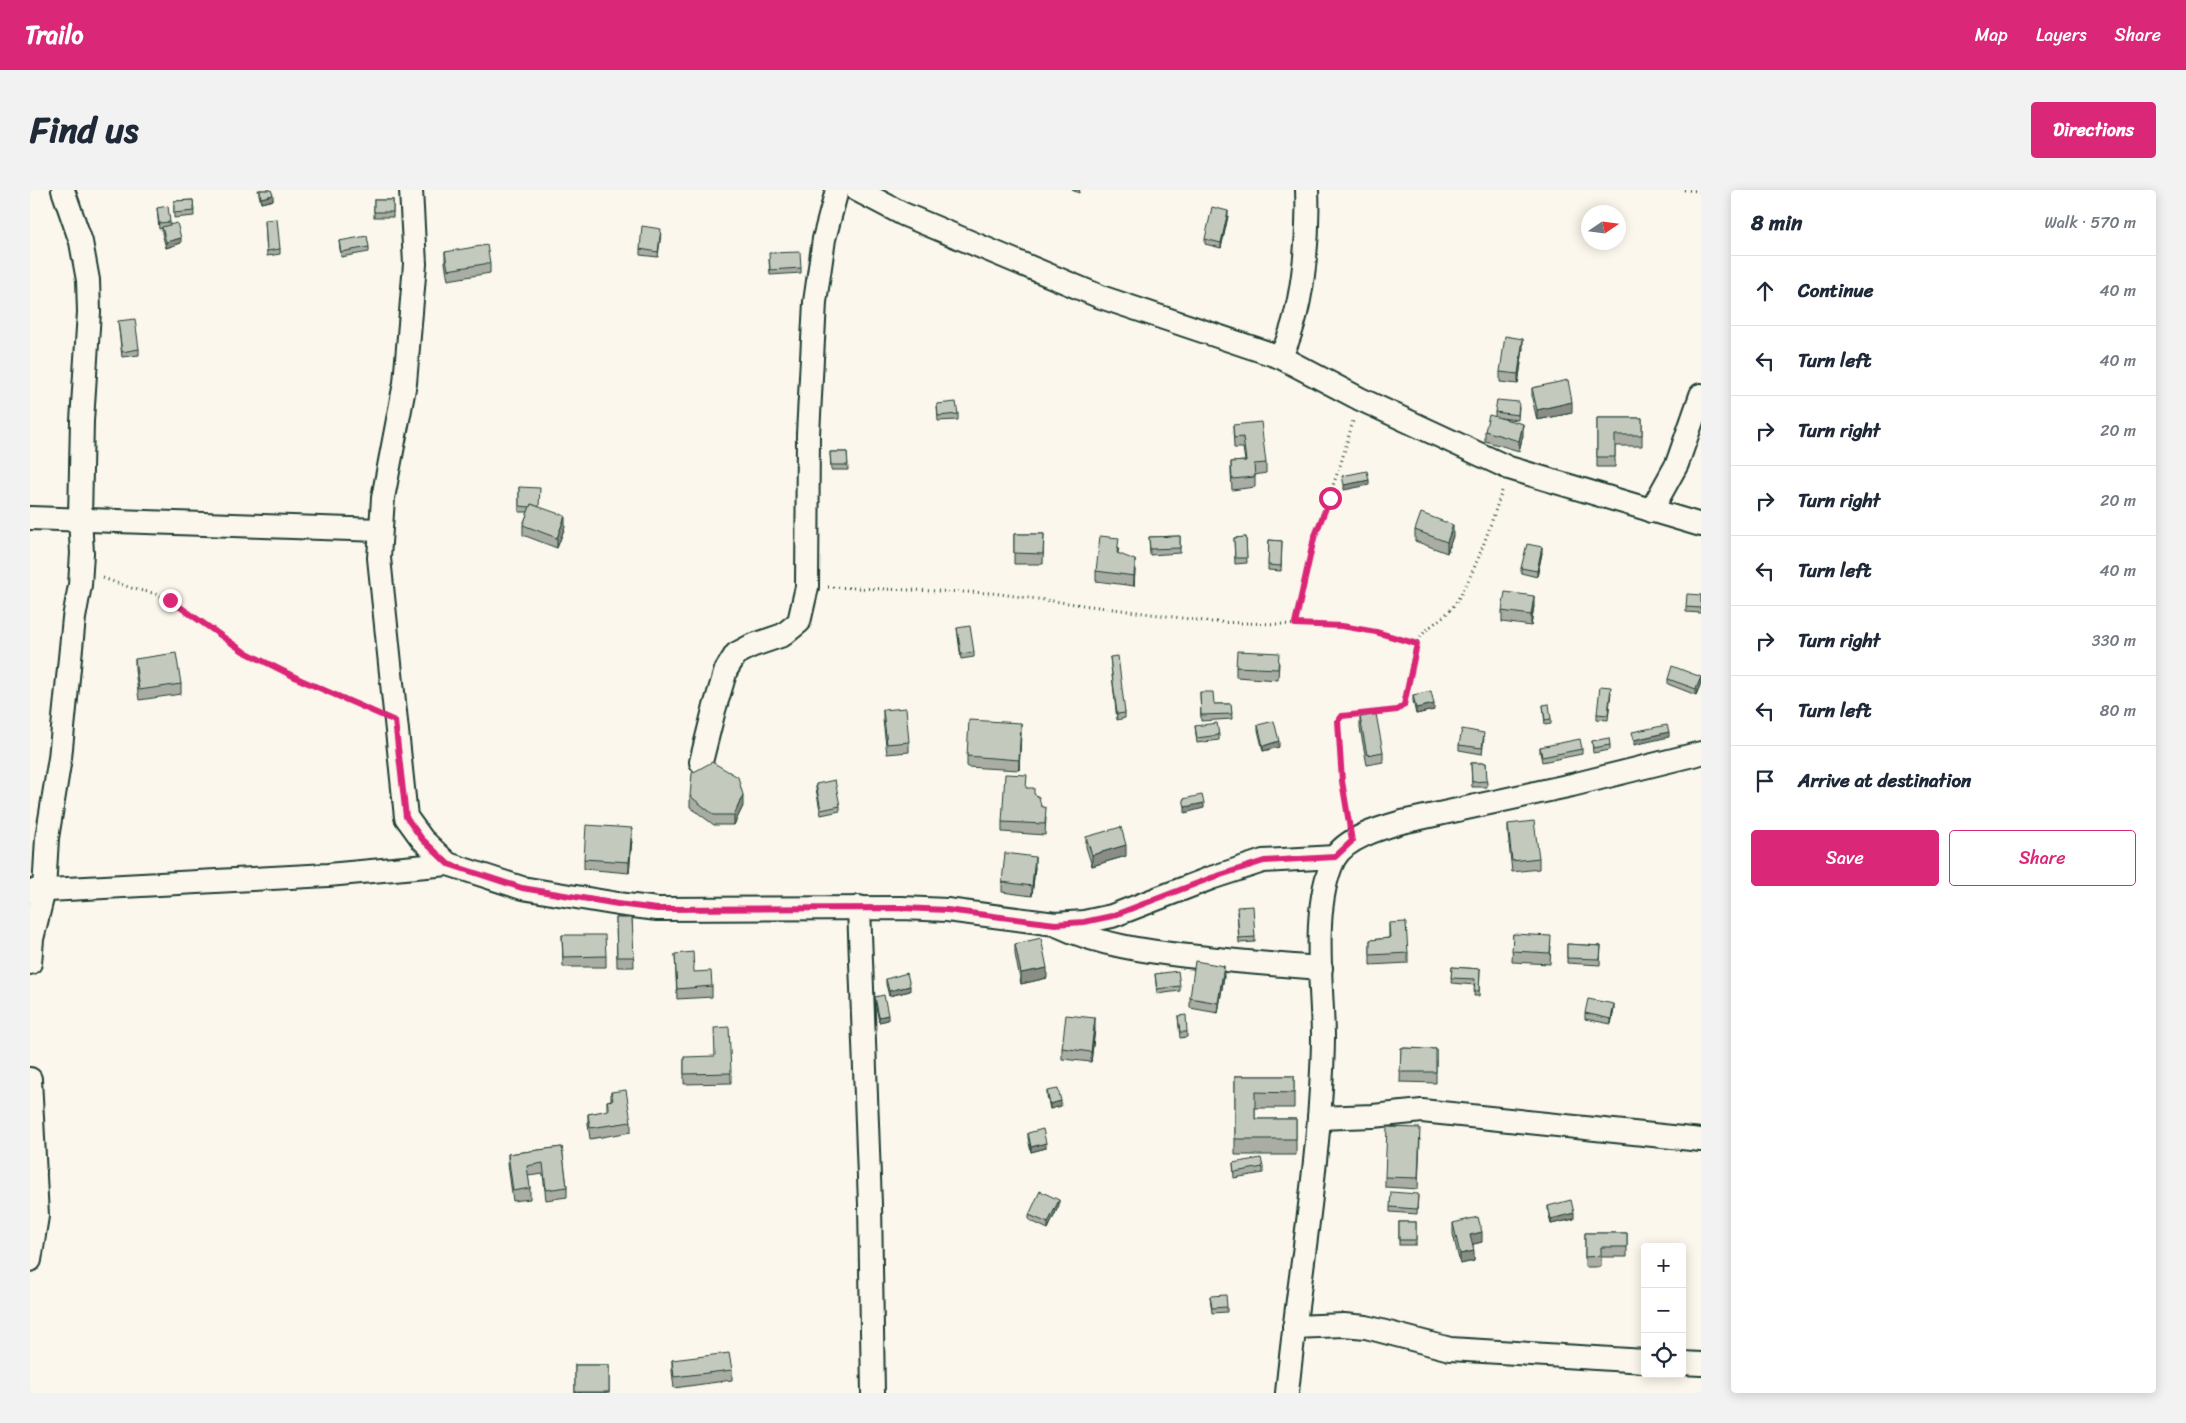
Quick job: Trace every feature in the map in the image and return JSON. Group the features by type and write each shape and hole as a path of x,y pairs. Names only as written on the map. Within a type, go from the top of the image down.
{"street":[{"path":"30,963 37,890 60,758 82,553 80,518 82,421 89,312 88,280 81,242 63,190"},
{"path":"412,190 415,264 407,363 400,412 386,472 380,530 380,589 406,817 422,839 448,864"},
{"path":"701,762 726,670 736,654 751,646 783,635 799,622 807,587 808,434 814,321 824,239 837,190"},
{"path":"857,190 903,214 1101,297 1280,358 1360,399 1509,468 1701,525"},
{"path":"1280,358 1292,329 1300,289 1307,190"},
{"path":"1651,511 1677,464 1701,395"},
{"path":"30,518 80,518 380,530"},
{"path":"1287,1393 1294,1327 1305,1256 1319,1118 1323,1038 1320,925 1324,883 1335,857 1352,841 1376,830 1431,814 1572,785 1701,753"},
{"path":"37,890 328,874 448,864 522,888 657,909 859,907 947,910 1055,924 1084,922 1112,916 1211,878 1264,861 1335,857"},
{"path":"859,907 870,1204 873,1393"},
{"path":"1055,924 1080,936 1159,953 1244,963 1321,968"},
{"path":"30,1078 37,1216 30,1260"},
{"path":"1319,1118 1422,1112 1701,1140"},
{"path":"1294,1327 1344,1325 1366,1327 1450,1349 1641,1361"},
{"path":"1686,1363 1701,1364"}],"path":[{"path":"1684,190 1701,191"},
{"path":"1295,624 1314,538 1338,471 1360,399"},
{"path":"1352,841 1342,781 1338,721 1342,716 1397,710 1404,705 1417,644 1431,626 1451,610 1466,586 1482,549 1509,468"},
{"path":"82,553 93,571 101,577 170,600 243,651 301,680 395,721"},
{"path":"807,587 992,593 1212,622 1342,626 1376,632 1417,644"}],"building":[{"path":"260,190 271,190 273,195 261,198"},
{"path":"193,200 194,211 174,213 174,201"},
{"path":"374,200 393,200 393,212 374,212"},
{"path":"168,206 170,222 159,223 157,208"},
{"path":"1212,207 1228,211 1221,243 1205,239"},
{"path":"277,219 280,249 267,251 265,220"},
{"path":"177,223 181,238 166,242 162,227"},
{"path":"642,226 661,229 658,252 640,249"},
{"path":"367,236 369,247 341,252 339,241"},
{"path":"487,245 490,263 448,270 445,252"},
{"path":"800,252 801,268 770,270 769,253"},
{"path":"135,319 139,349 122,352 118,321"},
{"path":"1505,336 1523,339 1518,374 1500,372"},
{"path":"1568,380 1572,402 1537,410 1532,388"},
{"path":"1497,400 1519,402 1518,415 1495,412"},
{"path":"956,402 958,414 938,416 937,404"},
{"path":"1489,415 1523,424 1519,441 1485,431"},
{"path":"1597,418 1642,418 1642,435 1615,435 1615,457 1597,457"},
{"path":"1261,422 1266,463 1254,464 1255,477 1232,479 1231,462 1246,461 1243,437 1234,438 1233,425"},
{"path":"830,452 847,452 848,465 831,465"},
{"path":"1367,471 1369,480 1344,485 1342,476"},
{"path":"519,487 540,488 539,507 531,504 530,507 519,506"},
{"path":"531,504 565,516 557,538 523,525"},
{"path":"1421,513 1453,525 1447,542 1415,530"},
{"path":"1014,534 1044,534 1043,554 1014,553"},
{"path":"1100,536 1119,538 1117,553 1135,560 1134,576 1096,571"},
{"path":"1180,536 1180,548 1150,549 1149,537"},
{"path":"1246,537 1247,558 1235,558 1234,538"},
{"path":"1269,540 1282,541 1281,566 1268,565"},
{"path":"1527,544 1542,547 1537,571 1521,568"},
{"path":"1505,592 1534,596 1531,615 1502,611"},
{"path":"1687,594 1701,595 1701,608 1686,607"},
{"path":"970,626 974,652 961,654 957,628"},
{"path":"1237,651 1279,653 1278,669 1236,667"},
{"path":"176,653 181,684 139,690 135,659"},
{"path":"1118,656 1125,713 1117,714 1110,657"},
{"path":"1672,666 1701,677 1696,689 1668,679"},
{"path":"1600,686 1611,687 1608,715 1597,714"},
{"path":"1431,691 1434,704 1416,708 1413,695"},
{"path":"1200,692 1213,692 1214,704 1231,704 1232,714 1201,715"},
{"path":"1549,704 1551,719 1545,720 1543,705"},
{"path":"906,708 909,742 887,744 883,710"},
{"path":"1376,714 1383,752 1367,755 1360,717"},
{"path":"969,720 1021,723 1019,760 967,756"},
{"path":"1274,721 1279,741 1263,746 1258,725"},
{"path":"1217,723 1219,735 1197,738 1195,726"},
{"path":"1667,725 1669,732 1634,740 1632,732"},
{"path":"1462,729 1484,733 1482,748 1459,745"},
{"path":"1609,738 1610,745 1593,748 1592,741"},
{"path":"1580,739 1582,749 1542,757 1540,747"},
{"path":"712,762 738,777 743,795 734,815 714,815 690,796 692,773"},
{"path":"1471,763 1486,763 1487,781 1472,782"},
{"path":"1005,774 1027,775 1026,788 1034,788 1034,794 1039,797 1041,806 1046,808 1045,824 1002,822"},
{"path":"835,780 840,806 821,810 816,784"},
{"path":"1202,795 1204,803 1185,807 1183,799"},
{"path":"1534,821 1539,858 1512,861 1508,824"},
{"path":"586,825 632,828 629,862 584,859"},
{"path":"1121,827 1126,845 1092,855 1086,837"},
{"path":"1005,853 1035,857 1032,886 1002,882"},
{"path":"1253,906 1255,937 1239,938 1237,907"},
{"path":"616,918 632,918 634,957 617,957"},
{"path":"1406,922 1408,953 1370,955 1370,940 1390,938 1389,923"},
{"path":"1513,934 1551,936 1550,953 1512,951"},
{"path":"562,935 605,935 606,956 563,957"},
{"path":"1041,938 1047,968 1021,973 1015,944"},
{"path":"1567,944 1601,946 1600,959 1567,958"},
{"path":"693,952 694,972 711,971 712,986 677,989 675,954"},
{"path":"1195,961 1224,966 1218,1003 1190,998"},
{"path":"1452,967 1480,969 1479,991 1474,991 1475,979 1451,978"},
{"path":"1178,971 1180,986 1157,989 1155,974"},
{"path":"907,973 910,986 889,991 886,979"},
{"path":"884,995 888,1015 879,1017 875,997"},
{"path":"1588,999 1614,1004 1611,1019 1585,1013"},
{"path":"1066,1015 1095,1018 1091,1052 1062,1048"},
{"path":"1186,1015 1187,1032 1180,1032 1178,1016"},
{"path":"729,1027 731,1073 684,1074 684,1057 715,1056 714,1028"},
{"path":"1401,1048 1436,1049 1436,1072 1400,1072"},
{"path":"1235,1076 1294,1076 1294,1093 1255,1092 1255,1119 1296,1119 1296,1139 1235,1139"},
{"path":"1058,1089 1061,1101 1050,1104 1047,1091"},
{"path":"626,1090 631,1122 590,1128 588,1114 609,1110 607,1101 613,1100 611,1092"},
{"path":"1387,1127 1420,1128 1418,1178 1385,1177"},
{"path":"1043,1129 1046,1143 1031,1147 1028,1133"},
{"path":"562,1147 567,1187 546,1190 543,1163 527,1166 530,1188 513,1191 508,1154"},
{"path":"1261,1158 1263,1167 1234,1172 1233,1163"},
{"path":"1040,1191 1059,1200 1048,1223 1029,1215"},
{"path":"1391,1192 1418,1194 1417,1209 1390,1207"},
{"path":"1571,1200 1574,1213 1551,1219 1548,1206"},
{"path":"1478,1217 1482,1232 1470,1235 1474,1251 1460,1254 1453,1223"},
{"path":"1399,1222 1416,1222 1416,1240 1399,1240"},
{"path":"1585,1233 1627,1233 1627,1247 1601,1247 1601,1256 1585,1257"},
{"path":"1226,1295 1227,1307 1212,1308 1210,1296"},
{"path":"729,1353 732,1370 674,1377 672,1360"},
{"path":"575,1365 609,1365 609,1392 575,1392"}],"route":[{"path":"170,600 243,651 301,680 395,721 406,817 422,839 448,864 522,888 657,909 902,908 947,910 1055,924 1084,922 1112,916 1211,878 1264,861 1335,857 1352,841 1342,781 1338,721 1342,716 1397,710 1404,705 1417,644 1376,632 1342,626 1295,624 1314,538 1330,498"}]}
